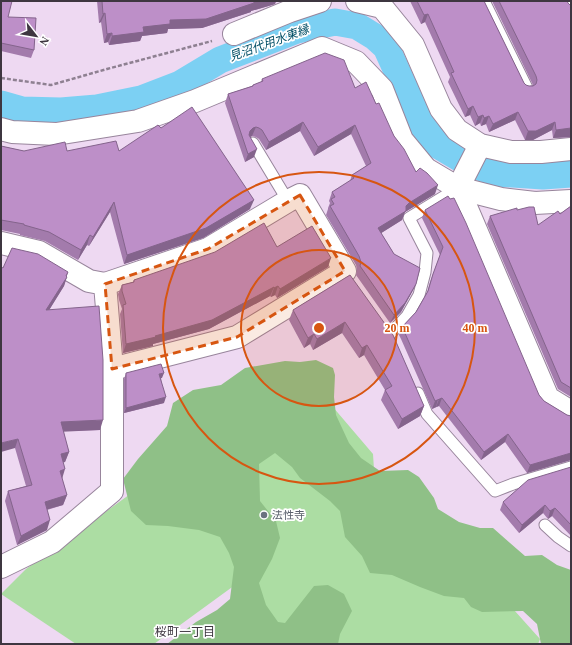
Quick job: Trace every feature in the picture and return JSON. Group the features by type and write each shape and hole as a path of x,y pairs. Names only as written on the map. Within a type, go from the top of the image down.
{"street":[{"path":"234,34 290,11 320,1"},
{"path":"357,1 386,4 413,45 441,109 458,130 480,145 511,152 541,152 571,149"},
{"path":"1,129 12,132 56,134 138,122 195,101 322,48 356,62 382,89 402,140 426,169 458,188 501,199 535,203 571,201"},
{"path":"458,188 480,145"},
{"path":"458,188 548,398 571,412"},
{"path":"1,243 39,252 89,281 105,284 208,249 300,195 347,274 237,337 112,369"},
{"path":"1,567 52,542 112,491 112,369 105,284"}],"lane":[{"path":"484,1 527,88"},
{"path":"567,1 571,8"},
{"path":"253,143 288,201"},
{"path":"390,334 407,316 419,295 425,272 427,253 409,218 458,188"},
{"path":"414,385 427,414 495,491 513,484 571,467"},
{"path":"545,525 571,546"}],"path":[{"path":"1,78 51,86 106,69 234,34"}],"highlighted area":[{"path":"300,195 345,271 237,337 112,369 105,284 208,249"}],"green space":[{"path":"316,360 333,368 335,375 334,397 336,415 349,443 361,458 380,471 408,470 419,477 434,498 438,509 459,522 480,528 493,528 525,556 542,555 557,565 571,570 571,644 541,644 537,624 523,611 482,612 471,607 464,598 444,596 392,575 370,573 362,556 345,537 340,511 330,501 300,478 292,467 275,453 259,464 260,501 276,521 280,538 272,559 259,583 266,605 278,622 285,623 314,586 328,585 344,594 352,611 340,634 338,644 167,644 196,622 217,610 230,599 234,567 229,553 220,537 199,530 146,525 131,511 123,479 138,459 167,426 173,403 193,390 221,385 245,368 285,361 300,362"},
{"name":"法性寺","path":"315,386 373,454 377,516 497,591 540,639 538,644 278,644 235,585 154,644 76,644 1,594 26,569 190,451"}],"building":[{"path":"1,1 12,1 8,17 36,18 34,50 1,43"},
{"path":"102,1 257,1 206,19 170,20 170,24 143,27 144,32 112,36 112,33 107,34"},
{"path":"417,1 484,1 524,83 529,86 533,86 536,84 536,76 499,1 567,1 571,6 571,128 556,130 555,122 536,131 528,131 518,112 493,124 489,116 484,118 483,115 478,117 473,106 468,109 451,73 454,72 428,14 424,15"},
{"path":"325,53 344,60 355,88 366,82 376,104 379,103 394,136 404,149 416,172 420,168 438,185 409,203 406,206 406,211 378,228 394,254 420,268 416,284 405,303 394,315 360,266 361,262 359,256 330,206 334,204 331,199 335,197 332,192 354,178 352,175 371,163 355,125 318,147 303,122 269,142 262,130 256,127 250,131 249,135 257,149 248,154 228,94 253,86 263,81 262,79"},
{"path":"192,107 254,200 206,228 127,255 114,202 93,237 90,235 81,250 49,232 24,224 1,220 1,146 24,151 65,142 67,151 116,141 119,151 158,125 161,128"},
{"path":"448,196 450,199 454,198 466,223 539,395 544,401 571,416 571,453 530,465 508,434 484,452 442,398 435,401 402,327 416,312 428,291 443,247 425,210"},
{"path":"571,206 571,388 561,382 490,216 517,208 517,210 534,207 538,225 558,211 560,214"},
{"path":"264,223 277,247 312,226 331,258 280,289 278,286 274,287 212,320 155,336 156,337 126,344 123,305 126,304 122,291 122,285 215,252"},
{"path":"12,248 38,254 68,272 67,277 46,310 99,306 103,360 103,420 61,422 69,452 61,454 65,469 60,471 67,495 45,502 50,520 21,536 8,491 32,485 18,439 1,443 1,267 3,268"},
{"path":"350,275 393,335 424,406 402,419 385,390 392,386 367,345 362,348 345,322 317,339 314,334 308,338 293,310"},
{"path":"161,364 164,373 159,374 166,397 126,408 126,373"},
{"path":"571,467 571,525 555,508 550,511 545,505 522,525 503,502 528,480"}],"waterway":[{"name":"見沼代用水東縁","path":"1,104 22,110 61,111 97,108 141,99 180,84 220,60 297,30 335,22 357,26 375,37 386,47 421,124 439,146 466,162 496,173 543,176 571,174"}],"place":[{"name":"法性寺","path":"264,515"}],"district":[{"name":"桜町一丁目","path":"185,632"}]}
